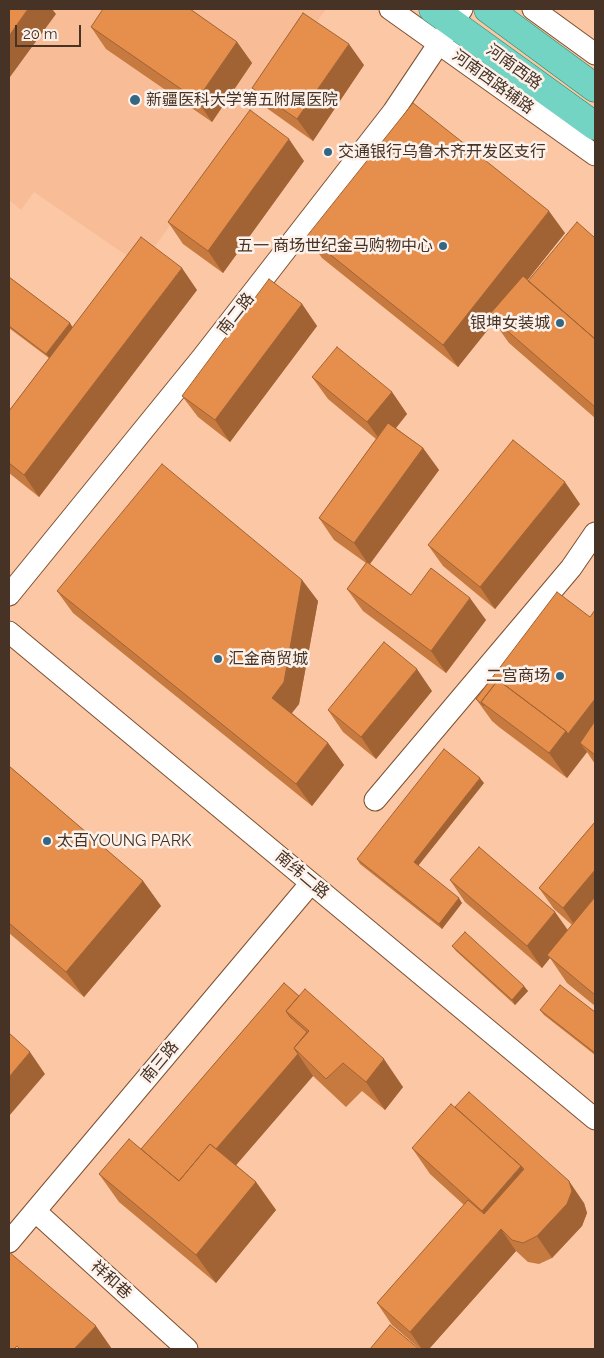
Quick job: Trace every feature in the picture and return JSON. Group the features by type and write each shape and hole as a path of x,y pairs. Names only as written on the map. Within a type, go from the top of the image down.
{"main road":[{"name":"河南西路","path":"488,9 595,88"},
{"name":"河南西路","path":"446,21 595,126"}],"street":[{"name":"河南西路辅路","path":"390,9 446,21 595,155"},
{"path":"533,9 595,54"},
{"name":"南二路","path":"9,595 201,359 393,112 446,21"},
{"path":"375,800 571,568 595,533"},
{"name":"南纬二路","path":"9,632 595,1119"},
{"name":"南三路","path":"9,1242 311,883"},
{"name":"祥和巷","path":"35,1211 187,1349"}],"shaded area":[{"name":"新疆医科大学第五附属医院","path":"9,9 326,9 153,249 129,257 34,192 21,210 9,200"}],"building":[{"path":"9,9 28,9 9,36"},
{"path":"103,9 190,9 237,42 197,100 91,27"},
{"path":"303,13 349,44 297,119 252,88"},
{"name":"五一 商场世纪金马购物中心","path":"413,103 549,211 443,345 307,236"},
{"path":"250,110 289,139 208,251 168,222"},
{"path":"577,222 595,238 595,339 528,281"},
{"path":"141,237 182,268 24,475 9,463 9,411"},
{"path":"523,276 595,339 595,407 489,315"},
{"path":"9,277 70,323 46,354 9,326"},
{"path":"269,279 302,304 215,420 182,396"},
{"path":"337,347 392,392 367,422 312,377"},
{"path":"388,423 423,448 354,543 319,518"},
{"path":"513,440 565,482 480,587 428,545"},
{"name":"汇金商贸城","path":"162,464 302,580 284,682 272,698 328,743 296,784 57,591"},
{"path":"367,562 411,595 431,568 470,598 431,651 347,589"},
{"path":"557,592 590,617 595,610 595,699 568,734 498,680 481,702 484,706 476,699"},
{"path":"384,642 417,669 361,737 328,710"},
{"path":"498,680 566,731 549,753 481,702"},
{"path":"595,721 595,755 580,743"},
{"path":"444,749 480,778 414,862 459,898 439,924 357,859"},
{"name":"太百YOUNG PARK","path":"9,766 143,881 66,972 9,923"},
{"path":"595,822 595,870 563,908 539,888"},
{"path":"479,847 555,912 527,946 450,880"},
{"path":"595,897 595,995 547,955"},
{"path":"465,932 524,986 512,1000 452,946"},
{"path":"284,983 299,996 286,1011 307,1032 294,1048 298,1054 216,1149 210,1144 179,1181 141,1149"},
{"path":"560,985 595,1012 595,1053 540,1010"},
{"path":"305,989 384,1059 366,1082 343,1063 326,1079 294,1048 309,1031 286,1011"},
{"path":"9,1033 30,1052 9,1077"},
{"path":"469,1092 569,1181 572,1191 567,1204 537,1236 523,1243 512,1240 501,1229 410,1332 377,1303 468,1200 484,1214 524,1169 455,1107"},
{"path":"451,1104 521,1166 482,1211 412,1148"},
{"path":"129,1139 179,1181 210,1144 256,1182 196,1255 99,1174"},
{"path":"9,1252 96,1326 74,1349 20,1349 17,1346 14,1349 9,1349"},
{"path":"390,1325 419,1349 370,1349"}],"place":[{"name":"新疆医科大学第五附属医院","path":"135,100"},
{"name":"交通银行乌鲁木齐开发区支行","path":"328,152"},
{"name":"五一 商场世纪金马购物中心","path":"443,246"},
{"name":"银坤女装城","path":"560,323"},
{"name":"汇金商贸城","path":"218,659"},
{"name":"二宫商场","path":"560,676"},
{"name":"太百YOUNG PARK","path":"47,841"}]}
